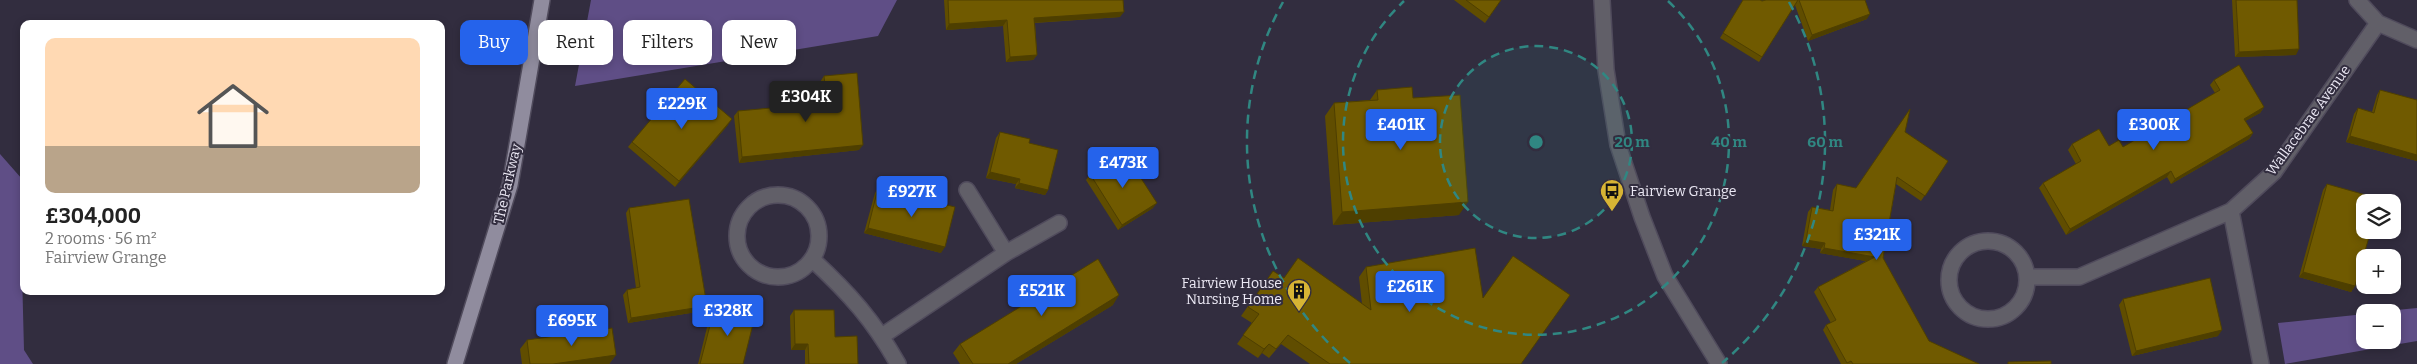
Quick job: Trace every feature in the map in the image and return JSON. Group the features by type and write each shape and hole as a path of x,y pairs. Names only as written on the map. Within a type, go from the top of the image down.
{"main road":[{"name":"The Parkway","path":"455,364 510,185 542,0"}],"street":[{"path":"1602,0 1606,70 1618,145 1642,217 1665,276 1719,364"},
{"path":"2356,0 2378,22 2417,40"},
{"name":"Wallacebrae Avenue","path":"2028,277 2079,277 2231,211 2274,172 2378,22"},
{"path":"967,190 1006,253"},
{"path":"772,195 784,195 798,200 809,209 817,221 820,233 818,248 813,260 802,270 790,277 776,278 757,273 745,263 738,249 736,238 737,226 742,214 759,200 772,195"},
{"path":"2231,211 2261,364"},
{"path":"882,336 1006,253 1059,223"},
{"path":"1991,240 2002,242 2020,256 2028,277 2023,299 2016,308 2007,314 1985,319 1964,311 1951,293 1949,282 1953,261 1960,252 1969,245 1991,240"},
{"path":"813,260 849,293 882,336 898,364"}],"shaded area":[{"path":"591,0 897,0 878,36 796,50 796,20 722,20 722,62 712,63 712,20 623,20 623,65 702,65 575,86 579,65 613,65 613,20 587,20"},
{"path":"0,154 20,177 20,295 23,295 24,350 33,364 0,364"},
{"path":"2417,308 2417,341 2401,344 2401,310"},
{"path":"2356,315 2356,349 2371,349 2285,364 2278,323"}],"building":[{"path":"948,0 1123,0 1124,12 1034,18 1037,55 1010,57 1007,20 949,24"},
{"path":"1466,0 1501,0 1489,17"},
{"path":"1743,0 1798,0 1762,57 1723,33"},
{"path":"1799,0 1865,0 1870,14 1812,35"},
{"path":"2236,0 2297,0 2299,49 2239,52"},
{"path":"2239,65 2264,107 2244,119 2253,133 2175,179 2171,171 2070,229 2043,183 2081,161 2072,144 2099,129 2109,146 2119,140 2123,147 2220,90 2214,80"},
{"path":"857,73 863,145 742,157 738,111 827,103 824,76"},
{"path":"685,79 732,119 679,181 632,142"},
{"path":"1412,87 1413,98 1460,95 1468,202 1342,212 1334,103 1378,100 1377,90"},
{"path":"2380,90 2417,100 2417,155 2350,136 2358,108 2374,113"},
{"path":"1910,109 1905,132 1948,161 1925,196 1897,177 1883,258 1929,341 1979,364 1853,364 1851,361 1847,363 1826,325 1836,320 1818,287 1875,257 1824,248 1825,243 1806,240 1812,207 1833,211 1837,184 1856,188"},
{"path":"1000,132 1030,139 1029,143 1058,150 1048,190 1019,183 1020,179 990,172"},
{"path":"1124,152 1157,203 1122,225 1090,174"},
{"path":"2327,184 2362,194 2356,194 2356,239 2368,239 2366,249 2356,249 2355,286 2303,272"},
{"path":"878,188 955,207 945,247 868,228"},
{"path":"689,199 707,306 631,318 627,290 640,287 629,208"},
{"name":"Fairview House Nursing Home","path":"1475,248 1483,298 1513,256 1570,295 1521,364 1330,364 1288,335 1276,349 1269,344 1264,349 1243,335 1259,314 1248,307 1273,271 1284,278 1298,258 1371,310 1366,267"},
{"path":"1098,259 1119,295 1008,364 973,364 960,344"},
{"path":"2210,278 2222,330 2136,351 2123,299"},
{"path":"715,306 755,316 743,364 700,364"},
{"path":"794,310 834,310 835,337 857,336 858,364 809,364 808,344 795,344"},
{"path":"612,328 616,355 553,364 530,364 527,340"},
{"path":"2051,361 2051,364 2008,364 2008,362"}],"place":[{"name":"Fairview Grange","path":"1612,212"},
{"name":"Fairview House Nursing Home","path":"1299,312"}]}
